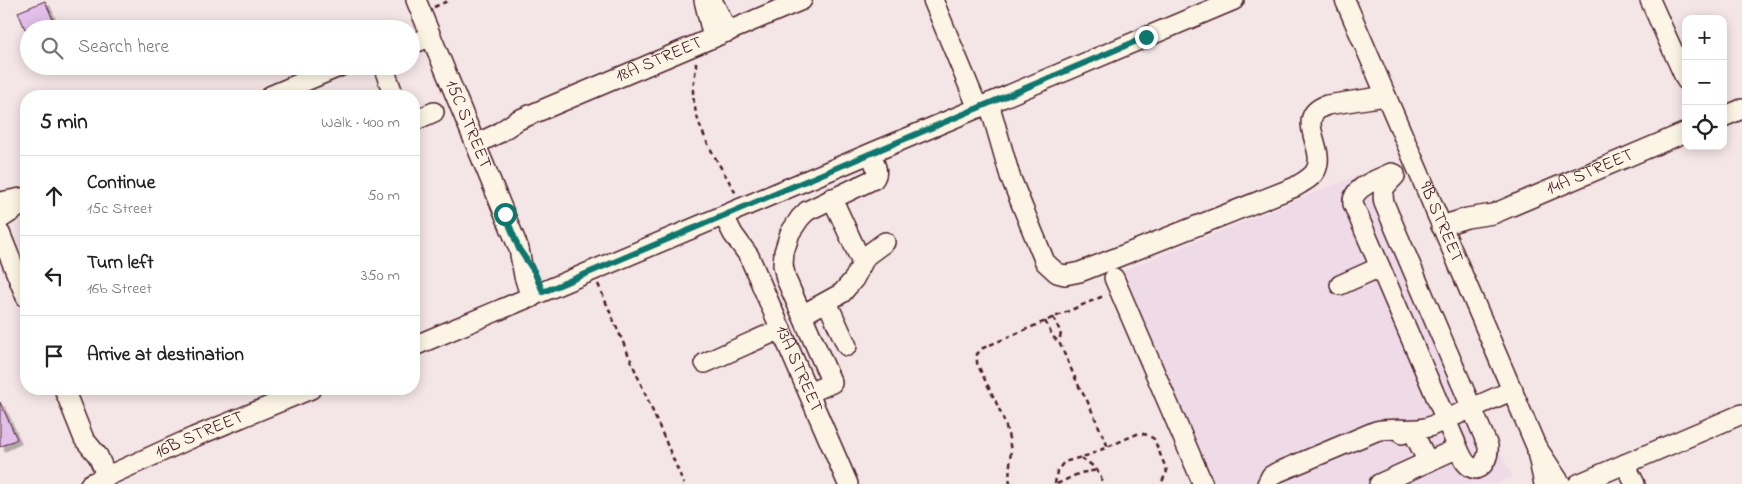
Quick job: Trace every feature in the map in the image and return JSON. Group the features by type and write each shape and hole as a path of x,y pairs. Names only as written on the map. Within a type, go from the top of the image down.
{"street":[{"name":"15C STREET","path":"416,0 423,29 473,138 519,249 524,276 537,295"},
{"path":"704,0 720,35"},
{"path":"712,0 718,10 720,35"},
{"name":"18A STREET","path":"473,138 493,124 518,120 802,0"},
{"path":"934,0 983,106 1045,262 1056,273 1064,275 1080,272 1295,187 1308,180 1317,169 1316,142 1310,126 1314,112 1320,107 1327,105 1386,96"},
{"path":"420,344 1234,0"},
{"name":"9B STREET","path":"1345,0 1513,390 1536,446 1544,484"},
{"path":"1650,0 1682,74"},
{"path":"284,90 320,75"},
{"path":"386,75 392,90"},
{"path":"1727,115 1742,109"},
{"path":"420,118 434,112"},
{"name":"14A STREET","path":"1445,233 1467,218 1493,214 1682,134"},
{"path":"808,393 832,383 784,272 783,258 786,242 800,218 815,206 874,179 877,170 870,154"},
{"path":"1394,174 1394,178 1386,184 1383,190 1384,202 1488,446 1488,454 1482,466 1476,469 1470,468 1458,448 1353,204 1353,197 1359,190 1391,173 1394,174 1415,165"},
{"path":"0,202 20,198"},
{"path":"832,198 862,262"},
{"path":"1353,204 1384,202"},
{"path":"0,219 20,206"},
{"name":"13A STREET","path":"735,211 733,234 749,256 848,484"},
{"path":"0,233 20,282"},
{"path":"802,315 826,302 848,286 862,262 872,251 885,242"},
{"path":"1340,285 1380,267"},
{"path":"1114,278 1203,484"},
{"path":"826,302 847,346"},
{"path":"705,363 781,329"},
{"path":"1281,484 1412,430 1429,427 1513,390"},
{"path":"66,395 84,438 86,461 97,481"},
{"name":"16B STREET","path":"97,481 194,437 296,395"},
{"path":"1578,484 1742,414"},
{"path":"1267,484 1271,476 1276,473 1376,431 1390,429 1412,430"},
{"path":"1412,430 1428,462"},
{"name":"9B STREET","path":"1536,446 1561,484"},
{"path":"1379,484 1458,448"},
{"path":"1625,464 1635,484"}],"path":[{"path":"694,46 696,60 693,90 699,122 717,162 735,211"},
{"path":"593,271 684,484"},
{"path":"1010,484 1011,454 1009,438 1004,422 977,362 978,354 983,348 1101,297 1109,300"},
{"path":"1053,317 1061,332 1059,342"},
{"path":"1045,321 1052,337 1059,342 1108,447"},
{"path":"1098,470 1080,473 1056,484 1055,476 1060,466 1070,460 1081,458 1137,434 1150,436 1156,443 1167,471 1161,484"},
{"path":"1081,458 1098,470 1102,478 1102,484"}],"shaded area":[{"path":"1371,170 1512,477 1496,484 1207,484 1118,273"}],"building":[{"path":"45,1 53,20 21,20 18,12"},
{"path":"0,402 17,439 0,447"}],"route":[{"path":"505,214 519,249 540,281 543,292 1146,37"}]}
